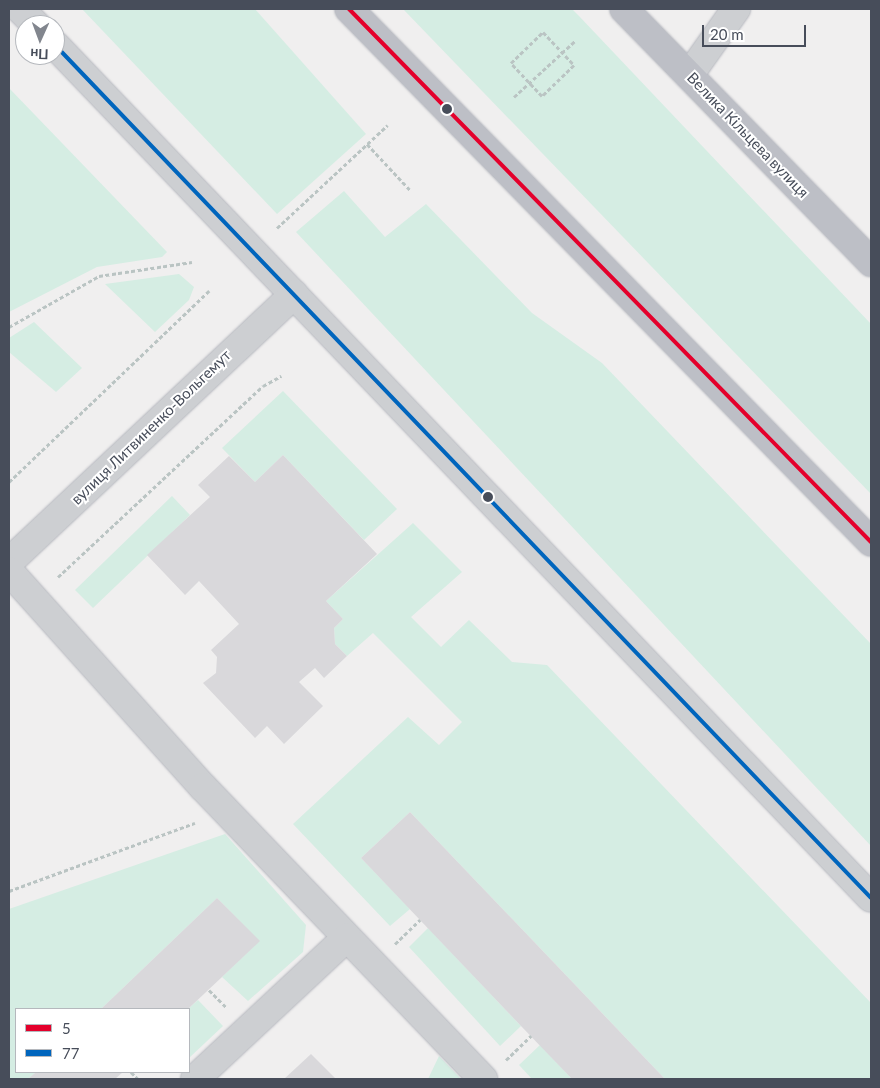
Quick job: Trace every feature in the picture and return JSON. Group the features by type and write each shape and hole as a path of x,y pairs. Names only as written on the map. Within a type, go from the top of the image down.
{"highway":[{"path":"349,9 871,542"},
{"name":"Велика Кільцева вулиця","path":"624,9 690,74 871,262"}],"street":[{"path":"690,74 736,9"},
{"path":"65,55 871,898"},
{"name":"вулиця Литвиненко-Вольгемут","path":"9,562 294,294"},
{"path":"9,571 226,812 483,1079"},
{"path":"196,1079 346,938"}],"path":[{"path":"543,32 562,52 574,64 542,96 511,63 543,32"},
{"path":"514,97 575,41"},
{"path":"277,228 388,125"},
{"path":"367,144 410,190"},
{"path":"9,327 99,276 192,262"},
{"path":"9,482 209,291"},
{"path":"35,599 264,386 280,376"},
{"path":"9,891 226,812"}],"green space":[{"path":"82,9 255,9 366,134 277,214"},
{"path":"403,9 572,9 579,16 871,324 871,494"},
{"path":"9,88 167,252 162,257 97,267 9,312"},
{"path":"344,191 385,237 426,204 532,313 602,363 871,644 871,846 296,232"},
{"path":"179,274 194,287 189,300 155,332 105,284"},
{"path":"34,322 82,368 56,392 9,352 9,338"},
{"path":"283,391 397,509 364,540 283,455 255,482 222,448"},
{"path":"172,496 190,515 93,608 75,590"},
{"path":"413,523 462,572 411,617 441,647 469,620 512,662 547,665 871,1003 871,1079 665,1079 410,812 361,858 410,909 390,926 293,824 408,717 439,745 462,722 373,633 347,656 335,644 334,628 343,619 326,601"},
{"path":"225,834 306,925 303,952 248,1001 222,977 259,941 217,898 102,1008 15,1008 15,1073 35,1073 28,1079 9,1079 9,909"},
{"path":"428,928 521,1026 500,1046 409,947"},
{"path":"198,1000 223,1026 190,1057 190,1008"},
{"path":"540,1045 572,1079 532,1079 519,1065"},
{"path":"439,1056 461,1079 428,1079"}],"building":[{"path":"283,455 377,554 326,601 343,619 334,628 335,644 347,656 324,678 315,668 299,682 323,706 284,744 267,726 255,738 203,683 216,673 217,657 211,650 239,624 199,581 185,595 147,555 210,497 198,485 229,456 255,482"},
{"path":"410,812 665,1079 572,1079 521,1026 361,858"},
{"path":"217,898 260,941 189,1008 102,1008"},
{"path":"311,1054 336,1079 284,1079"},
{"path":"35,1073 122,1073 115,1079 28,1079"}],"transit line":[{"name":"5","path":"349,9 871,542"},
{"name":"77","path":"65,55 871,898"}]}
